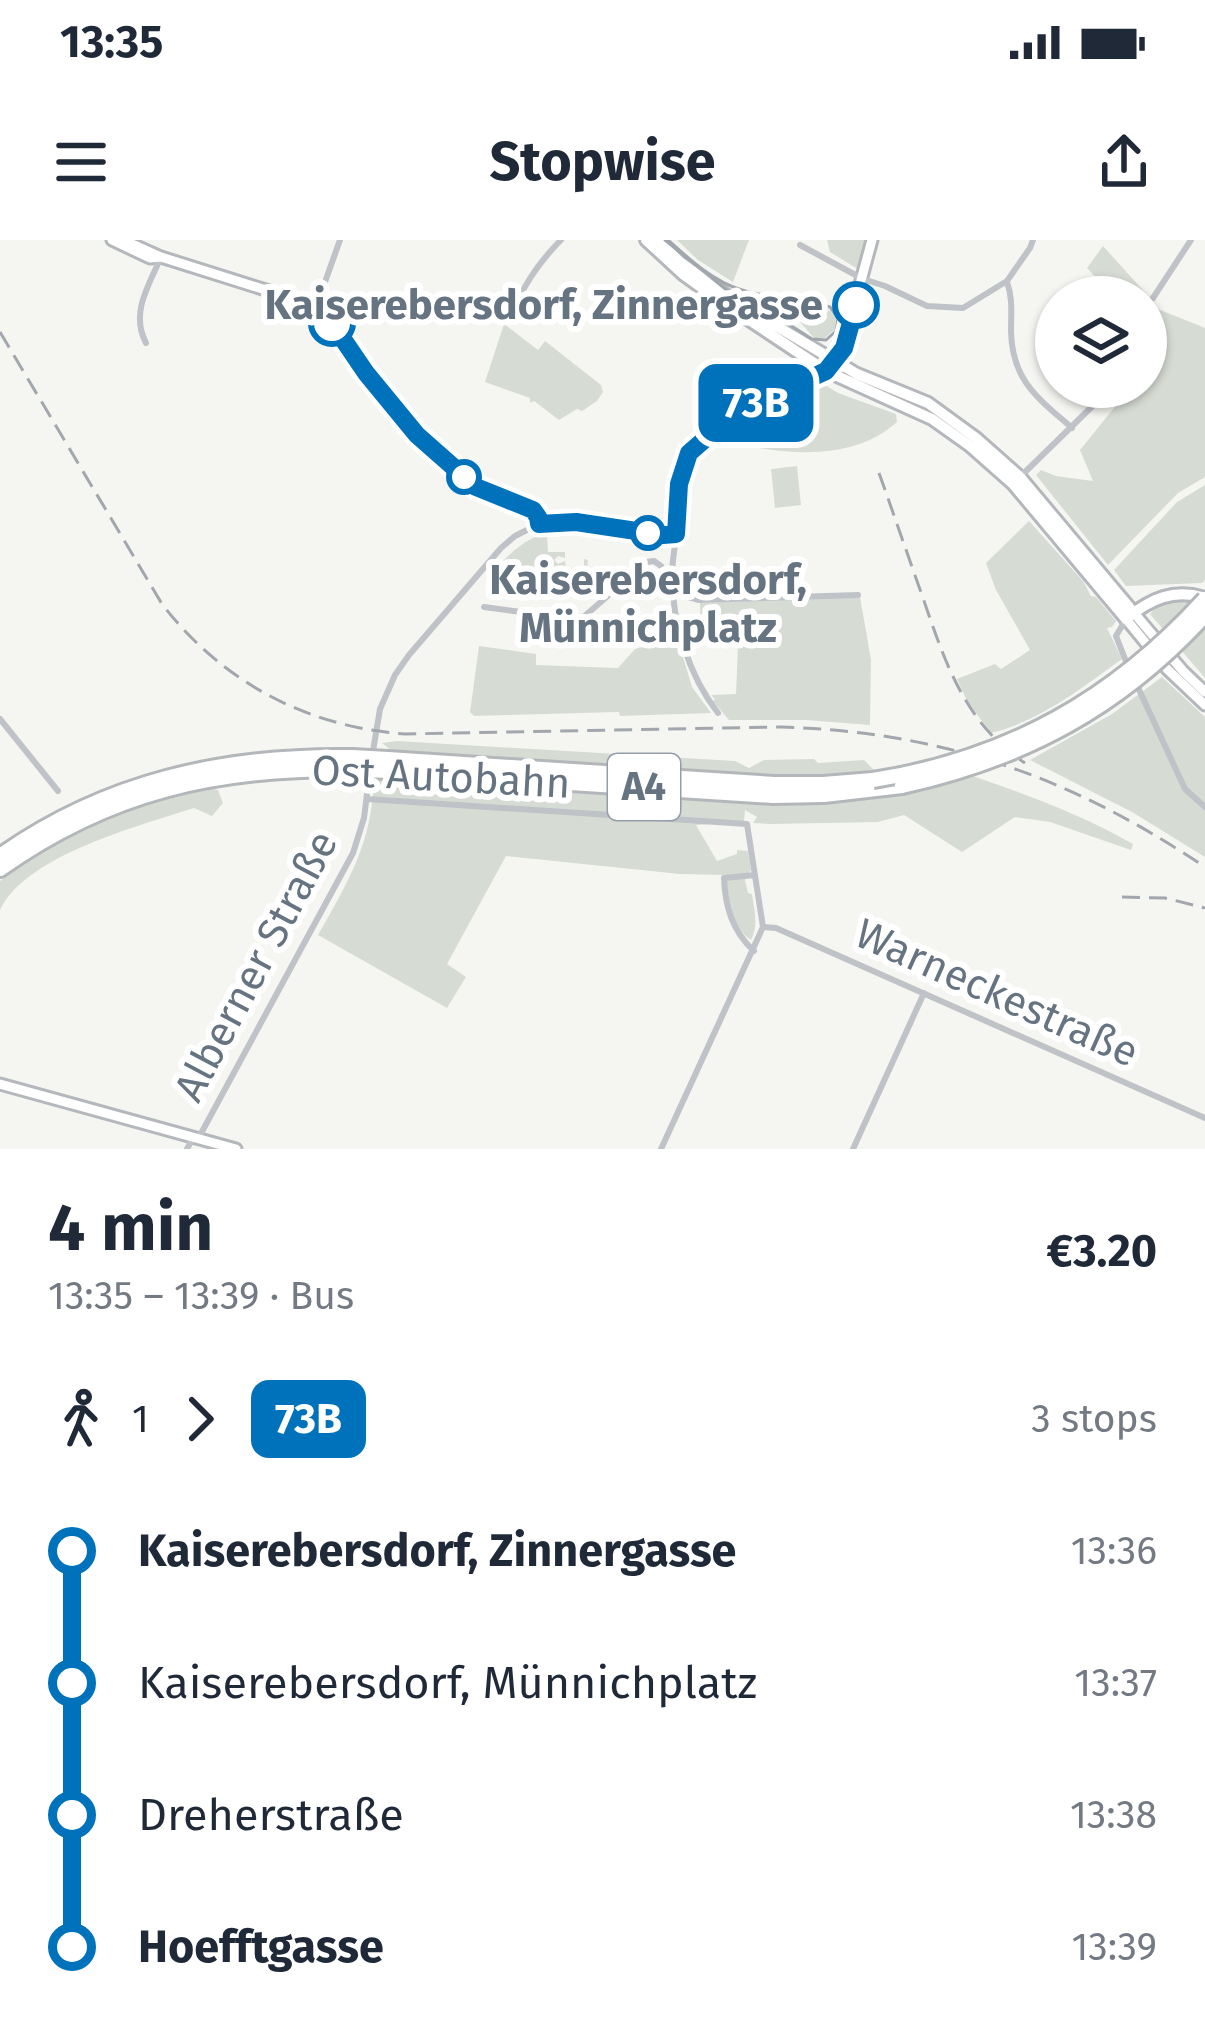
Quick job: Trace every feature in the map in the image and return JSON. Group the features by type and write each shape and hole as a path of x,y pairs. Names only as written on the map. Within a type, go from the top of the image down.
{"highway":[{"name":"Ost Autobahn","path":"0,856 106,798 170,776 266,759 774,784 873,780 945,765 1031,733 1070,712 1125,674 1205,598"},
{"name":"Ost Autobahn","path":"387,765 773,796 902,786 994,761 1076,722 1150,669 1205,615"},
{"name":"Ost Autobahn","path":"0,869 78,822 157,791 220,776 351,763"}],"main road":[{"path":"646,240 716,298 831,366 928,403 976,438 1130,616 1161,596 1179,593 1205,598"},
{"path":"657,240 712,286 831,366"}],"street":[{"path":"112,240 150,258 161,257"},
{"path":"123,240 314,310 332,323 417,435 472,484 536,511 539,524 568,521 676,534"},
{"path":"314,310 340,240"},
{"path":"509,320 523,286 561,240"},
{"path":"819,253 825,240"},
{"path":"718,713 700,688 674,611 680,477 692,448 735,413 831,366 844,348 872,240"},
{"path":"800,245 862,279 936,308 963,308 1007,281 1033,240"},
{"path":"1167,277 1191,240"},
{"path":"146,344 139,315 161,257"},
{"path":"1007,281 1018,371 1032,392 1072,428"},
{"path":"1017,480 1092,408"},
{"name":"Alberner Straße","path":"193,1142 349,861 362,830 377,720 388,688 401,665 501,548 539,524"},
{"path":"672,579 662,576 661,566 674,550"},
{"path":"484,608 580,620 647,562 661,566"},
{"path":"674,593 698,600 858,595"},
{"path":"1130,616 1205,692"},
{"path":"1130,616 1167,669 1205,705"},
{"path":"1130,616 1116,638 1182,783 1205,807"},
{"path":"0,719 58,790"},
{"path":"367,799 747,824 763,927 661,1149"},
{"path":"754,950 728,915 724,878 755,875"},
{"name":"Warneckestraße","path":"763,927 776,928 1205,1118"},
{"path":"853,1149 924,993"},
{"path":"0,1084 193,1142 236,1149"}],"shaded area":[{"path":"677,240 749,240 733,282"},
{"path":"827,240 867,240 861,271 830,252"},
{"path":"1103,246 1130,276 1094,276 1087,268"},
{"path":"746,294 826,307 836,317 835,329 825,338 814,338 800,322"},
{"path":"1167,313 1205,328 1205,477 1178,493 1108,565 1036,475 1041,470 1093,481 1080,450 1114,408 1167,408"},
{"path":"504,324 538,350 545,341 601,385 603,392 597,401 559,420 534,401 530,403 530,398 485,382"},
{"path":"822,383 896,414 897,422 860,444 817,452 729,442 726,429 758,408"},
{"path":"797,466 801,505 775,508 771,469"},
{"path":"1205,485 1205,580 1126,586 1114,570 1177,502"},
{"path":"1029,521 1116,621 1107,628 1122,659 1043,712 991,733 957,679 995,664 1001,669 1030,650 986,563"},
{"path":"561,529 564,535 547,536 548,552 565,552 565,558 554,560 558,564 565,561 566,569 584,568 584,559 588,560 587,570 494,571 524,543"},
{"path":"860,597 871,660 870,725 729,720 713,701 711,695 736,694 738,645 701,645 700,603"},
{"path":"1182,598 1205,604 1205,678 1150,614 1159,604"},
{"path":"677,637 692,687 711,713 474,716 470,712 479,646 536,654 536,665 618,668 635,649"},
{"path":"1162,677 1205,717 1205,857 1132,812 1030,760 1112,714"},
{"path":"382,743 735,761 749,768 764,760 864,760 875,771 772,776 392,751"},
{"path":"973,776 1094,824 1133,844 1131,850 1050,822 1015,817 962,852 904,815 878,822 771,824 753,823 757,817 745,810 744,822 696,825 717,861 737,850 748,851 751,870 745,880 755,917 751,940 734,920 723,875 506,856 447,964 466,977 447,1008 318,935 364,842 374,778 768,803 871,797"},
{"path":"207,787 218,790 223,803 212,816 194,808 86,845 34,873 0,910 0,881 47,849 125,812"}],"tram line":[{"path":"665,240 734,296 812,339 826,340 836,331 838,318 830,307 732,286 702,269 668,240"}],"railway":[{"path":"0,332 162,604 212,656 269,696 334,722 405,734 782,727 898,738 1004,765 1055,784 1155,835 1205,867"},
{"path":"879,473 960,690 987,730 1025,763"},
{"path":"1122,897 1165,898 1205,908"}],"bus line":[{"name":"73B","path":"332,323 410,428 476,487 536,511 539,524 576,522 663,535 676,534 680,477 692,448 735,413 826,371 842,354 856,305"}],"place":[{"name":"Kaiserebersdorf, Zinnergasse","path":"856,305"},
{"name":"Kaiserebersdorf, Münnichplatz","path":"648,533"}]}
